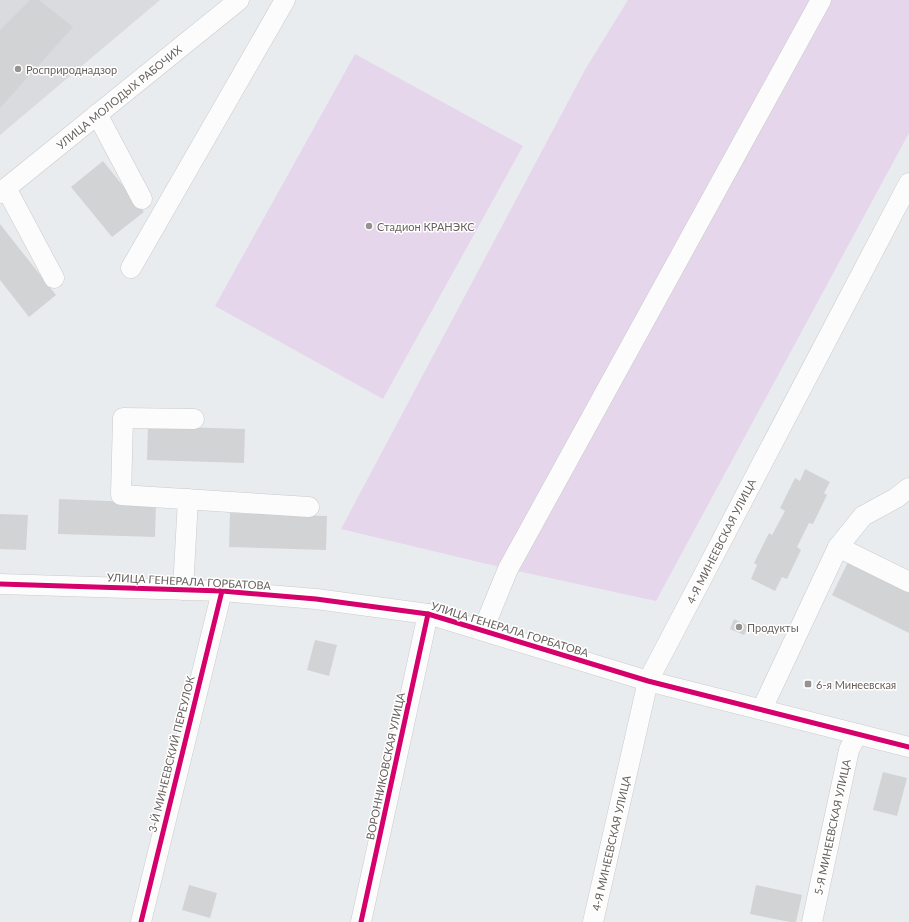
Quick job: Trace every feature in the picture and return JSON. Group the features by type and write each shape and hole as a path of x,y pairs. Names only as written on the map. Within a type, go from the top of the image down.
{"street":[{"name":"УЛИЦА МОЛОДЫХ РАБОЧИХ","path":"3,190 239,0"},
{"path":"131,268 285,0"},
{"path":"483,630 508,569 821,0"},
{"path":"97,114 142,199"},
{"name":"4-Я МИНЕЕВСКАЯ УЛИЦА","path":"593,922 648,682 909,183"},
{"path":"3,190 54,278"},
{"path":"194,419 123,418 121,495 310,507"},
{"path":"762,709 838,547 863,516 905,497"},
{"path":"183,590 188,499"},
{"path":"838,547 909,582"},
{"name":"УЛИЦА ГЕНЕРАЛА ГОРБАТОВА","path":"0,584 222,591 316,599 428,614 648,682 762,709 909,747"},
{"name":"3-Й МИНЕЕВСКИЙ ПЕРЕУЛОК","path":"141,922 222,591"},
{"name":"ВОРОННИКОВСКАЯ УЛИЦА","path":"361,922 428,614"},
{"name":"5-Я МИНЕЕВСКАЯ УЛИЦА","path":"812,922 849,750 857,734"}],"shaded area":[{"path":"0,0 160,0 0,135"},
{"path":"628,0 909,0 909,133 656,601 508,569 341,529 586,68"},
{"name":"Стадион КРАНЭКС","path":"355,54 523,146 383,399 215,306"}],"building":[{"name":"Росприроднадзор","path":"30,0 39,0 73,27 0,108 0,30"},
{"path":"103,161 144,212 112,237 71,187"},
{"path":"0,224 56,295 29,317 0,280"},
{"path":"148,426 245,429 244,463 147,460"},
{"path":"805,469 830,482 824,493 827,495 813,524 809,523 797,547 801,550 787,579 782,577 775,591 751,579 757,565 754,563 769,533 772,535 785,511 780,508 795,478 800,481"},
{"path":"59,499 156,503 155,537 58,534"},
{"path":"230,513 327,516 326,550 229,547"},
{"path":"0,514 28,515 26,550 0,549"},
{"path":"848,562 909,592 909,633 832,595"},
{"name":"Продукты","path":"734,619 749,626 744,635 730,629"},
{"path":"315,640 337,645 329,676 307,670"},
{"path":"883,772 907,778 897,816 873,810"},
{"path":"189,885 217,893 210,918 182,910"},
{"path":"756,885 802,895 796,922 750,914"}],"cycle path":[{"path":"0,584 222,591 316,599 428,614 648,681 909,747"},
{"path":"141,922 222,591"},
{"path":"361,922 428,614"}],"place":[{"name":"Росприроднадзор","path":"18,69"},
{"name":"Стадион КРАНЭКС","path":"369,226"},
{"name":"Продукты","path":"739,627"},
{"name":"6-я Минеевская","path":"808,684"}]}
